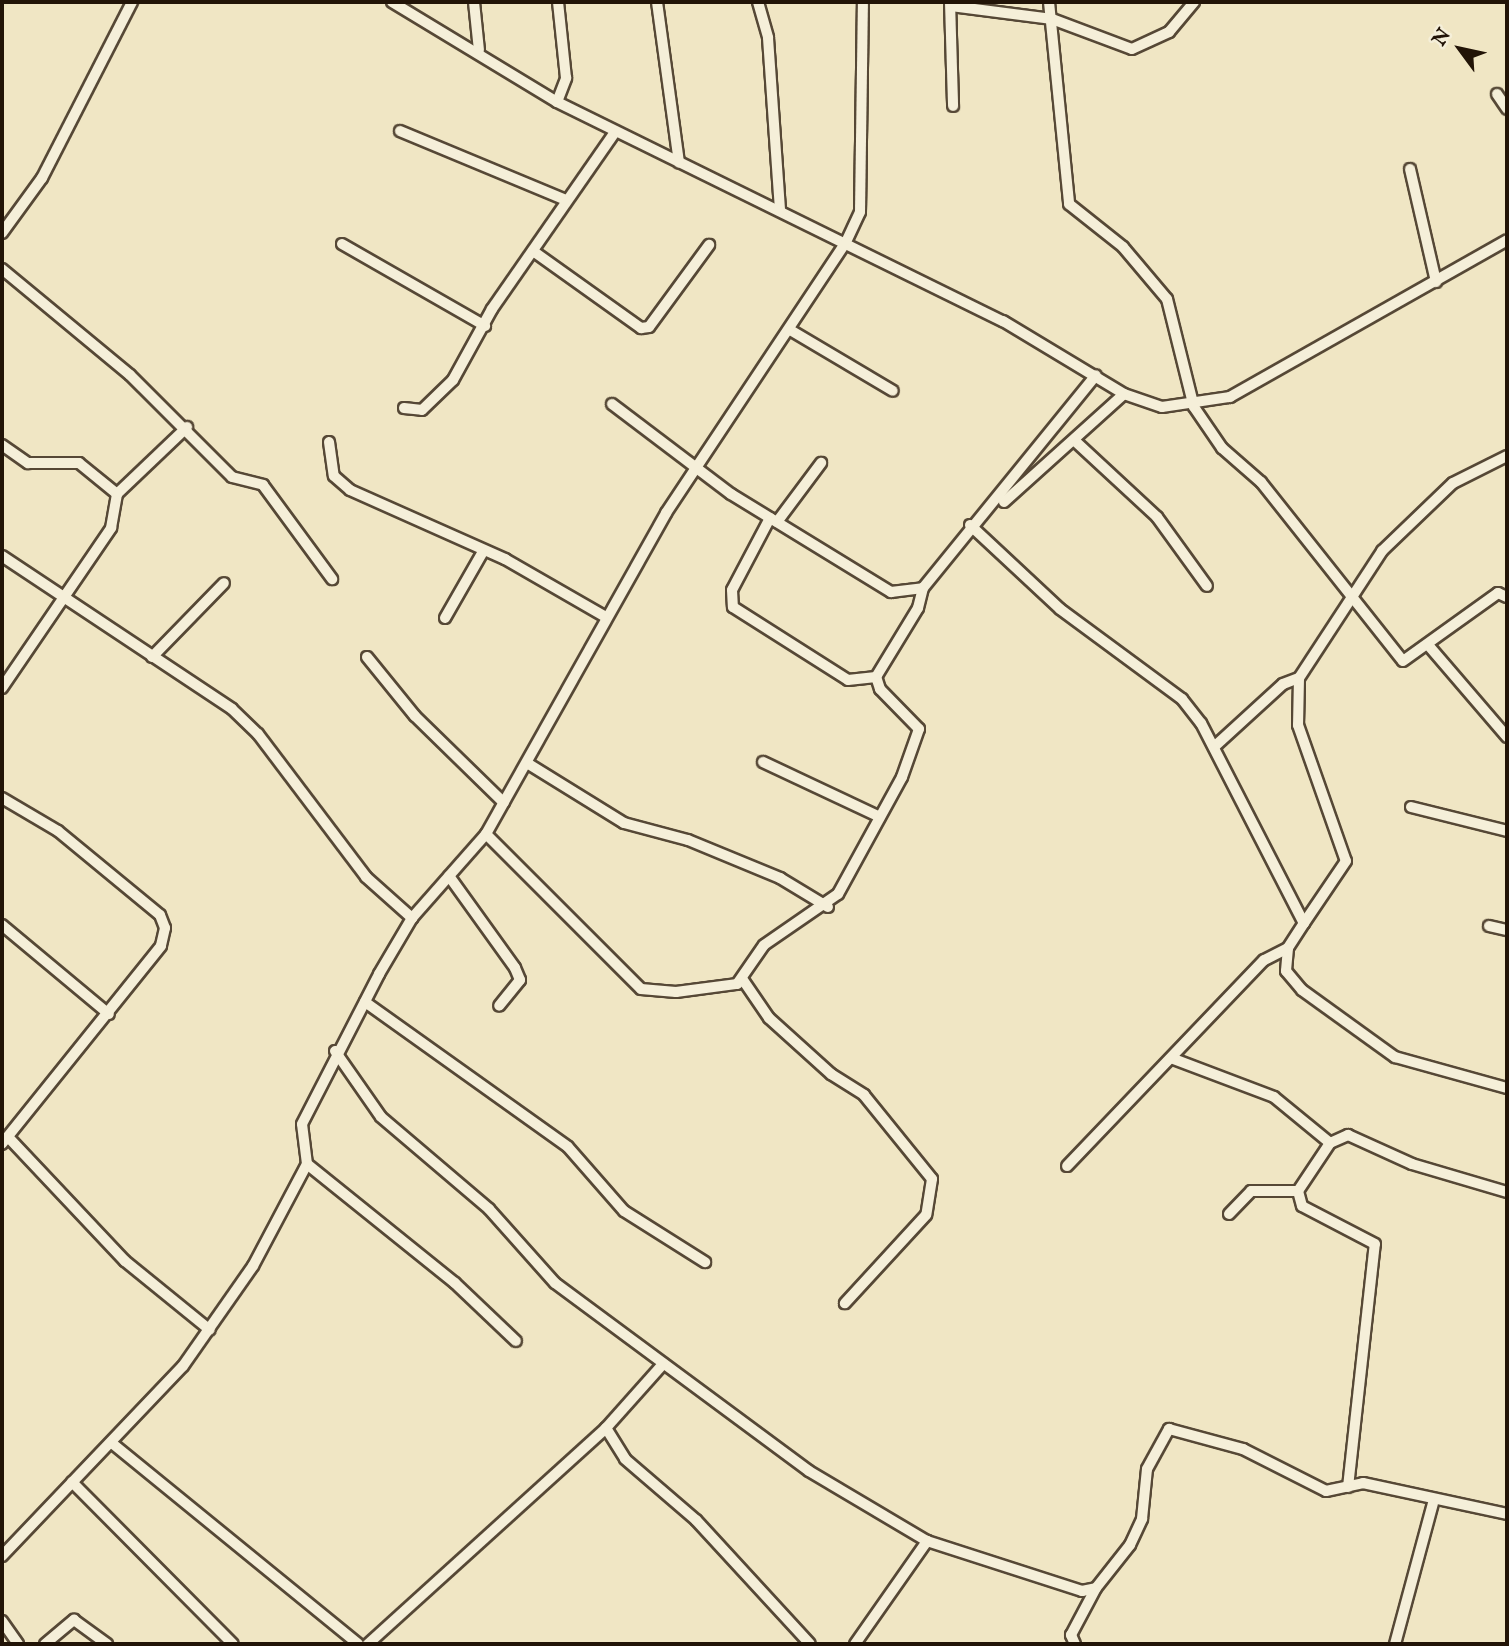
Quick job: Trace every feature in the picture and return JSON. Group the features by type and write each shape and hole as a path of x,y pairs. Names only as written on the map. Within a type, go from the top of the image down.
{"street":[{"path":"2,233 42,178 132,2"},
{"path":"392,2 479,50 557,102 614,132 846,242 1044,342 1124,394 1162,407 1194,407 1230,397 1507,240"},
{"path":"474,2 479,50"},
{"path":"557,102 566,78 558,2"},
{"path":"657,2 679,162"},
{"path":"758,2 768,38 780,210"},
{"path":"2,1556 72,1482 113,1444 209,1330 307,1164 302,1124 335,1051 412,918 486,834 527,763 604,616 792,331 846,242 860,212 863,2"},
{"path":"1049,2 1069,204 1123,247 1167,299 1194,407 1402,660 1429,646 1498,593 1507,597"},
{"path":"953,106 951,4 1052,19 1132,48 1169,32 1194,2"},
{"path":"1497,94 1507,109"},
{"path":"400,131 563,199"},
{"path":"404,408 422,410 435,399 533,251 563,199 614,132"},
{"path":"1410,169 1436,282"},
{"path":"342,244 485,326"},
{"path":"533,251 640,328 649,327 709,245"},
{"path":"2,269 187,427 232,477 263,485 332,579"},
{"path":"792,331 893,391"},
{"path":"486,834 641,989 701,990 743,980 764,944 828,907 880,817 919,729 880,690 876,677 918,608 923,587 1030,463 1096,375"},
{"path":"973,528 1075,441 1124,394"},
{"path":"612,404 699,470 891,592 923,587"},
{"path":"3,683 111,528 117,494 187,427"},
{"path":"1075,441 1157,517 1207,586"},
{"path":"328,442 334,476 350,490 484,550 604,616"},
{"path":"2,445 28,463 79,463 117,494"},
{"path":"1507,456 1453,483 1382,551 1299,678 1298,725 1346,861 1288,948 1286,971 1302,990 1395,1057 1507,1087"},
{"path":"821,463 774,520 732,590 733,607 848,680 876,677"},
{"path":"973,528 1059,610 1182,699 1214,747 1304,923"},
{"path":"445,618 484,550"},
{"path":"2,556 152,657 258,734 366,877 412,918"},
{"path":"152,657 224,583"},
{"path":"1429,646 1507,737"},
{"path":"367,657 415,716 504,803"},
{"path":"1214,747 1283,684 1299,678"},
{"path":"763,762 880,817"},
{"path":"527,763 624,823 700,844 780,878 828,907"},
{"path":"2,798 58,831 160,915 161,946 5,1141 125,1261 209,1330"},
{"path":"1411,807 1507,831"},
{"path":"449,876 515,968 520,980 499,1006"},
{"path":"2,925 109,1014"},
{"path":"1489,926 1507,930"},
{"path":"1067,1166 1264,960 1288,948"},
{"path":"743,980 769,1018 831,1074 864,1095 932,1179 926,1215 845,1303"},
{"path":"365,1002 568,1147 624,1211 705,1262"},
{"path":"335,1051 381,1117 489,1209 555,1283 809,1471 927,1541 1082,1591 1096,1588"},
{"path":"1171,1058 1275,1097 1329,1143"},
{"path":"1298,1191 1329,1143 1360,1136 1412,1164 1507,1192"},
{"path":"307,1164 454,1283 516,1341"},
{"path":"1229,1214 1251,1191 1298,1191"},
{"path":"1298,1191 1303,1206 1375,1244 1348,1487"},
{"path":"368,1644 606,1428 663,1364"},
{"path":"606,1428 625,1459 696,1520 810,1644"},
{"path":"1071,1641 1096,1588 1130,1545 1142,1519 1147,1469 1168,1429 1243,1449 1326,1492 1363,1483 1433,1503 1507,1514"},
{"path":"113,1444 358,1644"},
{"path":"72,1482 233,1644"},
{"path":"1395,1644 1433,1503"},
{"path":"855,1644 927,1541"},
{"path":"45,1644 74,1620 107,1644"},
{"path":"2,1621 18,1644"}]}
